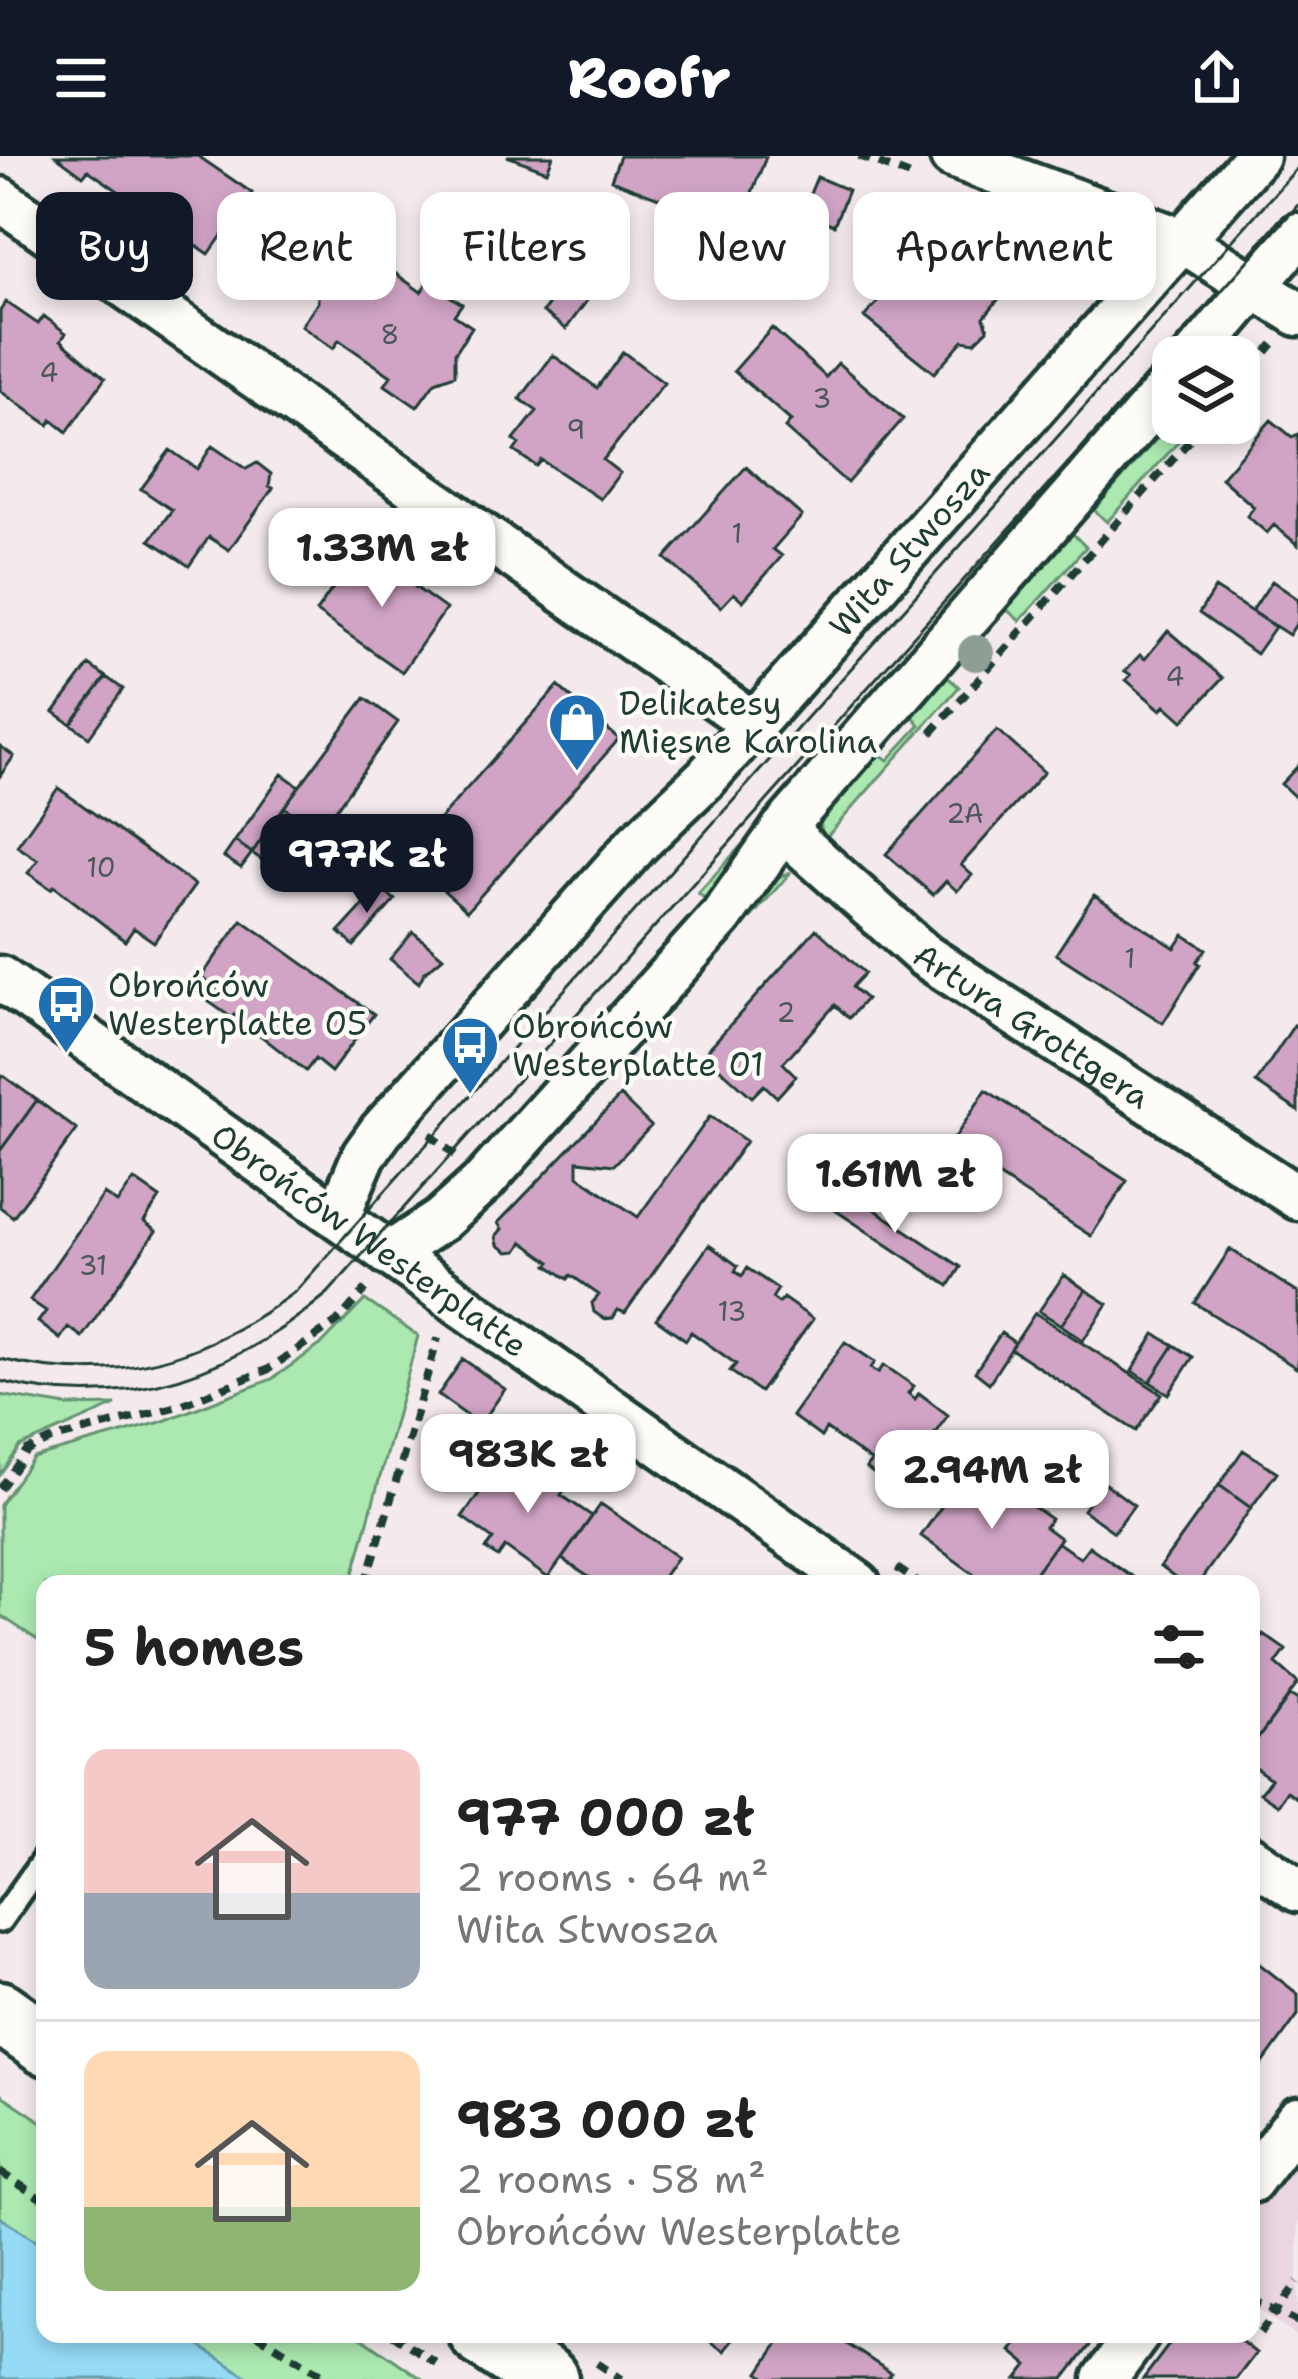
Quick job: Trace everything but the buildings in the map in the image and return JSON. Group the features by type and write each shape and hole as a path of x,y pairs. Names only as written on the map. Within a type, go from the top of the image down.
{"main road":[{"path":"0,2012 36,2038"},
{"path":"462,2351 548,2379"}],"street":[{"path":"952,156 1181,240 1256,286 1289,325"},
{"name":"Wita Stwosza","path":"338,1216 364,1155 402,1108 638,843 706,778 1257,156"},
{"path":"0,199 754,724"},
{"path":"1213,336 1298,236"},
{"path":"380,1269 484,1180 721,917 783,829 1152,406"},
{"name":"Artura Grottgera","path":"783,829 926,956 1298,1198"},
{"name":"Obrońców Westerplatte","path":"0,978 338,1216 380,1269 844,1575"},
{"path":"1260,1864 1298,1890"},
{"path":"1260,2169 1298,2119"},
{"path":"1105,2379 1131,2343"}],"lane":[{"path":"0,1921 36,1870"}],"path":[{"path":"1260,359 1289,325"},
{"path":"918,748 1186,444"},
{"path":"402,1108 484,1180"},
{"path":"0,1489 27,1451 51,1440 178,1406 268,1369 337,1322 380,1269"},
{"path":"369,1575 440,1332"},
{"path":"0,2173 36,2195"},
{"path":"1260,2332 1298,2282"},
{"path":"1260,2303 1298,2322"},
{"path":"272,2343 330,2379"},
{"path":"429,2343 462,2351"}],"shaded area":[{"path":"1298,2148 1298,2338 1260,2311 1260,2197"}],"green space":[{"path":"1152,444 1176,444 1107,522 1094,510"},
{"path":"1073,534 1086,547 1020,621 1006,609"},
{"path":"945,675 959,687 823,841 820,820 825,812 878,753 888,760 920,725 912,715"},
{"path":"761,824 711,903 698,893"},
{"path":"791,872 648,1035 647,1019 766,883"},
{"path":"365,1300 418,1336 353,1575 36,1575 36,1639 0,1615 0,1505 33,1458 161,1422 272,1379 323,1343"},
{"path":"0,1395 67,1406 116,1405 20,1447 0,1475"},
{"path":"0,2094 36,2118 36,2343 370,2343 422,2379 0,2379"}],"water":[{"path":"0,2217 36,2240 36,2343 195,2343 251,2379 0,2379"}],"tram line":[{"path":"0,1359 82,1370 156,1361 226,1335 296,1291 1298,167"},
{"path":"0,1381 90,1392 175,1379 255,1345 328,1293 1298,205"}],"place":[{"name":"Delikatesy Mięsne Karolina","path":"577,773"},
{"name":"Obrońców Westerplatte 05","path":"66,1055"},
{"name":"Obrońców Westerplatte 01","path":"470,1096"}]}
